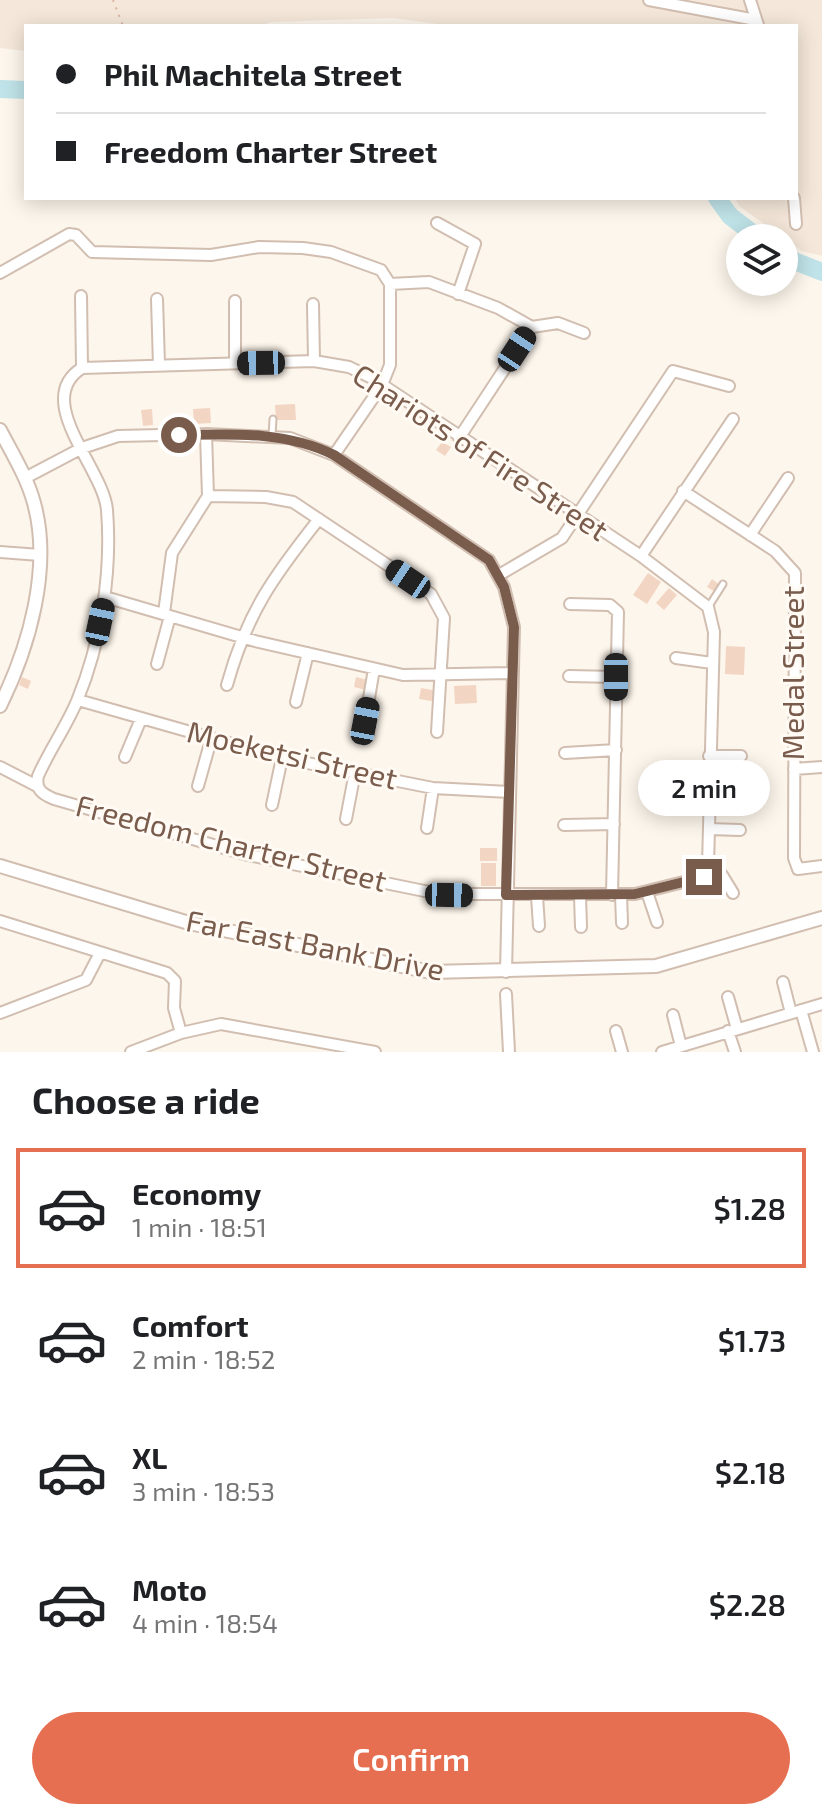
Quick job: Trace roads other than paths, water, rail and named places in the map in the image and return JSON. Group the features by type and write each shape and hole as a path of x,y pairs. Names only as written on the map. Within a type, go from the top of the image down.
{"street":[{"path":"649,0 757,23 750,0"},
{"path":"794,200 796,224"},
{"path":"437,223 475,244 458,294"},
{"path":"0,273 69,234 76,235 92,252 211,255 259,247 319,249 373,266 386,275 390,284 392,352 382,385 334,455"},
{"path":"390,284 429,282 498,308 532,327 558,323 584,333"},
{"path":"81,296 82,368 68,383 63,401 70,426 82,448"},
{"path":"157,299 159,365"},
{"path":"235,301 235,363"},
{"path":"313,304 314,361"},
{"path":"459,438 532,327"},
{"name":"Chariots of Fire Street","path":"82,368 314,361 349,367 382,385 641,556 708,607"},
{"path":"499,575 553,547 577,516 670,373 680,370 729,386"},
{"path":"641,556 733,419"},
{"path":"0,430 25,478 35,506 40,555 35,599 0,706"},
{"path":"157,664 167,614 172,553 208,496 206,434"},
{"path":"25,478 82,448 118,436 206,434 299,440 334,455 489,560 499,575 513,616 506,972"},
{"name":"Freedom Charter Street","path":"82,448 106,501 105,597 78,700 48,753 37,786 54,799 248,855 439,894 617,895 696,881 706,873"},
{"path":"750,535 788,478"},
{"name":"Medal Street","path":"683,491 784,558 797,580 795,865 801,870 822,866"},
{"path":"208,496 285,499 438,602 444,618 443,676 437,732"},
{"path":"227,685 240,637 258,602 319,519"},
{"path":"0,552 40,555"},
{"path":"105,597 240,637 374,669 420,677 513,673"},
{"path":"570,604 603,604 615,608 618,621 614,824 617,895 622,923"},
{"path":"708,607 714,632 706,873 722,875 733,893"},
{"path":"296,702 308,653"},
{"path":"676,658 712,663"},
{"path":"365,721 374,669"},
{"path":"569,676 616,677"},
{"name":"Moeketsi Street","path":"78,700 282,758 433,788 509,792"},
{"path":"125,757 141,719"},
{"path":"198,786 211,740"},
{"path":"565,753 616,750"},
{"path":"709,756 741,756"},
{"path":"272,805 282,758"},
{"path":"0,767 37,786"},
{"path":"794,769 822,767"},
{"path":"346,819 355,772"},
{"path":"427,828 433,788"},
{"path":"709,794 741,793"},
{"path":"564,825 614,824"},
{"path":"709,829 740,830"},
{"name":"Far East Bank Drive","path":"0,866 189,923 431,972 656,966 822,918"},
{"path":"647,892 657,922"},
{"path":"537,896 539,926"},
{"path":"580,896 581,927"},
{"path":"0,921 173,977 174,1008 181,1033"},
{"path":"0,1013 86,980 100,953"},
{"path":"783,982 813,1052"},
{"path":"506,994 509,1052"},
{"path":"728,997 735,1052"},
{"path":"662,1052 822,1004"},
{"path":"673,1015 681,1046"},
{"path":"131,1052 209,1025 234,1025 375,1052"},
{"path":"616,1031 622,1052"}],"lane":[{"path":"272,436 273,419"},
{"path":"708,607 723,584"}],"waterway":[{"path":"0,89 24,90"},
{"path":"718,200 741,224"},
{"path":"798,263 822,272"}]}
